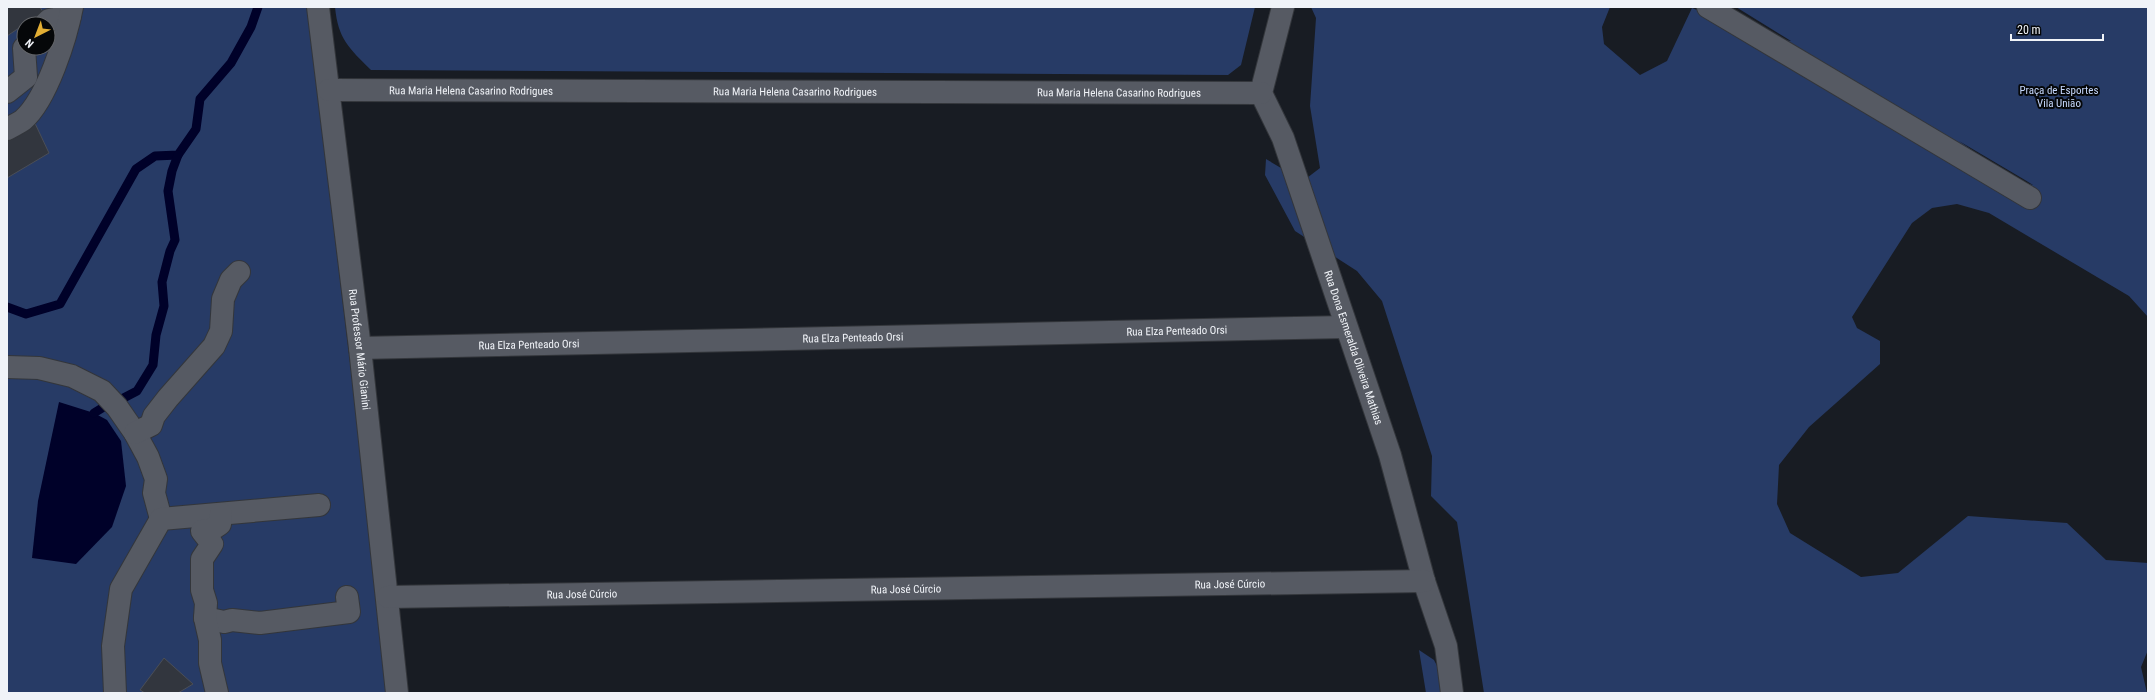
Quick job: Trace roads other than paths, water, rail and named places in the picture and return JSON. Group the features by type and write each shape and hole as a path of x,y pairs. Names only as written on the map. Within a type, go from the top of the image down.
{"street":[{"name":"Rua Professor Mário Gianini","path":"318,7 360,348 388,597 397,693"},
{"path":"1262,93 1283,7"},
{"path":"1708,7 2030,198"},
{"path":"7,129 23,120 49,79 68,30 69,10 56,16"},
{"path":"7,92 26,77 25,56"},
{"name":"Rua Maria Helena Casarino Rodrigues","path":"329,90 1262,93"},
{"name":"Rua Dona Esmeralda Oliveira Mathias","path":"1262,93 1283,138 1390,455 1424,581 1446,646 1452,693"},
{"path":"134,433 151,425 154,416 168,398 214,346 221,331 223,300 231,280 239,272"},
{"name":"Rua Elza Penteado Orsi","path":"360,348 1346,327"},
{"path":"7,367 39,368 66,375 102,391 117,407 134,433 148,457 156,479 154,493 161,519 121,589 113,646 115,693"},
{"path":"161,519 319,505"},
{"path":"217,693 210,663 210,640 205,618 206,603 202,590 202,559 212,544 202,531 211,530 220,524 221,514"},
{"name":"Rua José Cúrcio","path":"388,597 1424,581"},
{"path":"205,618 224,622 232,620 260,623 349,612 347,597"}],"waterway":[{"path":"7,307 26,314 60,304 136,169 155,156 178,155 196,129 200,99 231,63 251,27 258,7"},
{"path":"114,403 137,391 153,365 156,335 164,306 162,282 170,251 175,240 168,191 172,171 178,155"},
{"path":"94,413 107,405"}],"park label":[{"name":"Praça de Esportes Vila União","path":"2059,96"}]}
